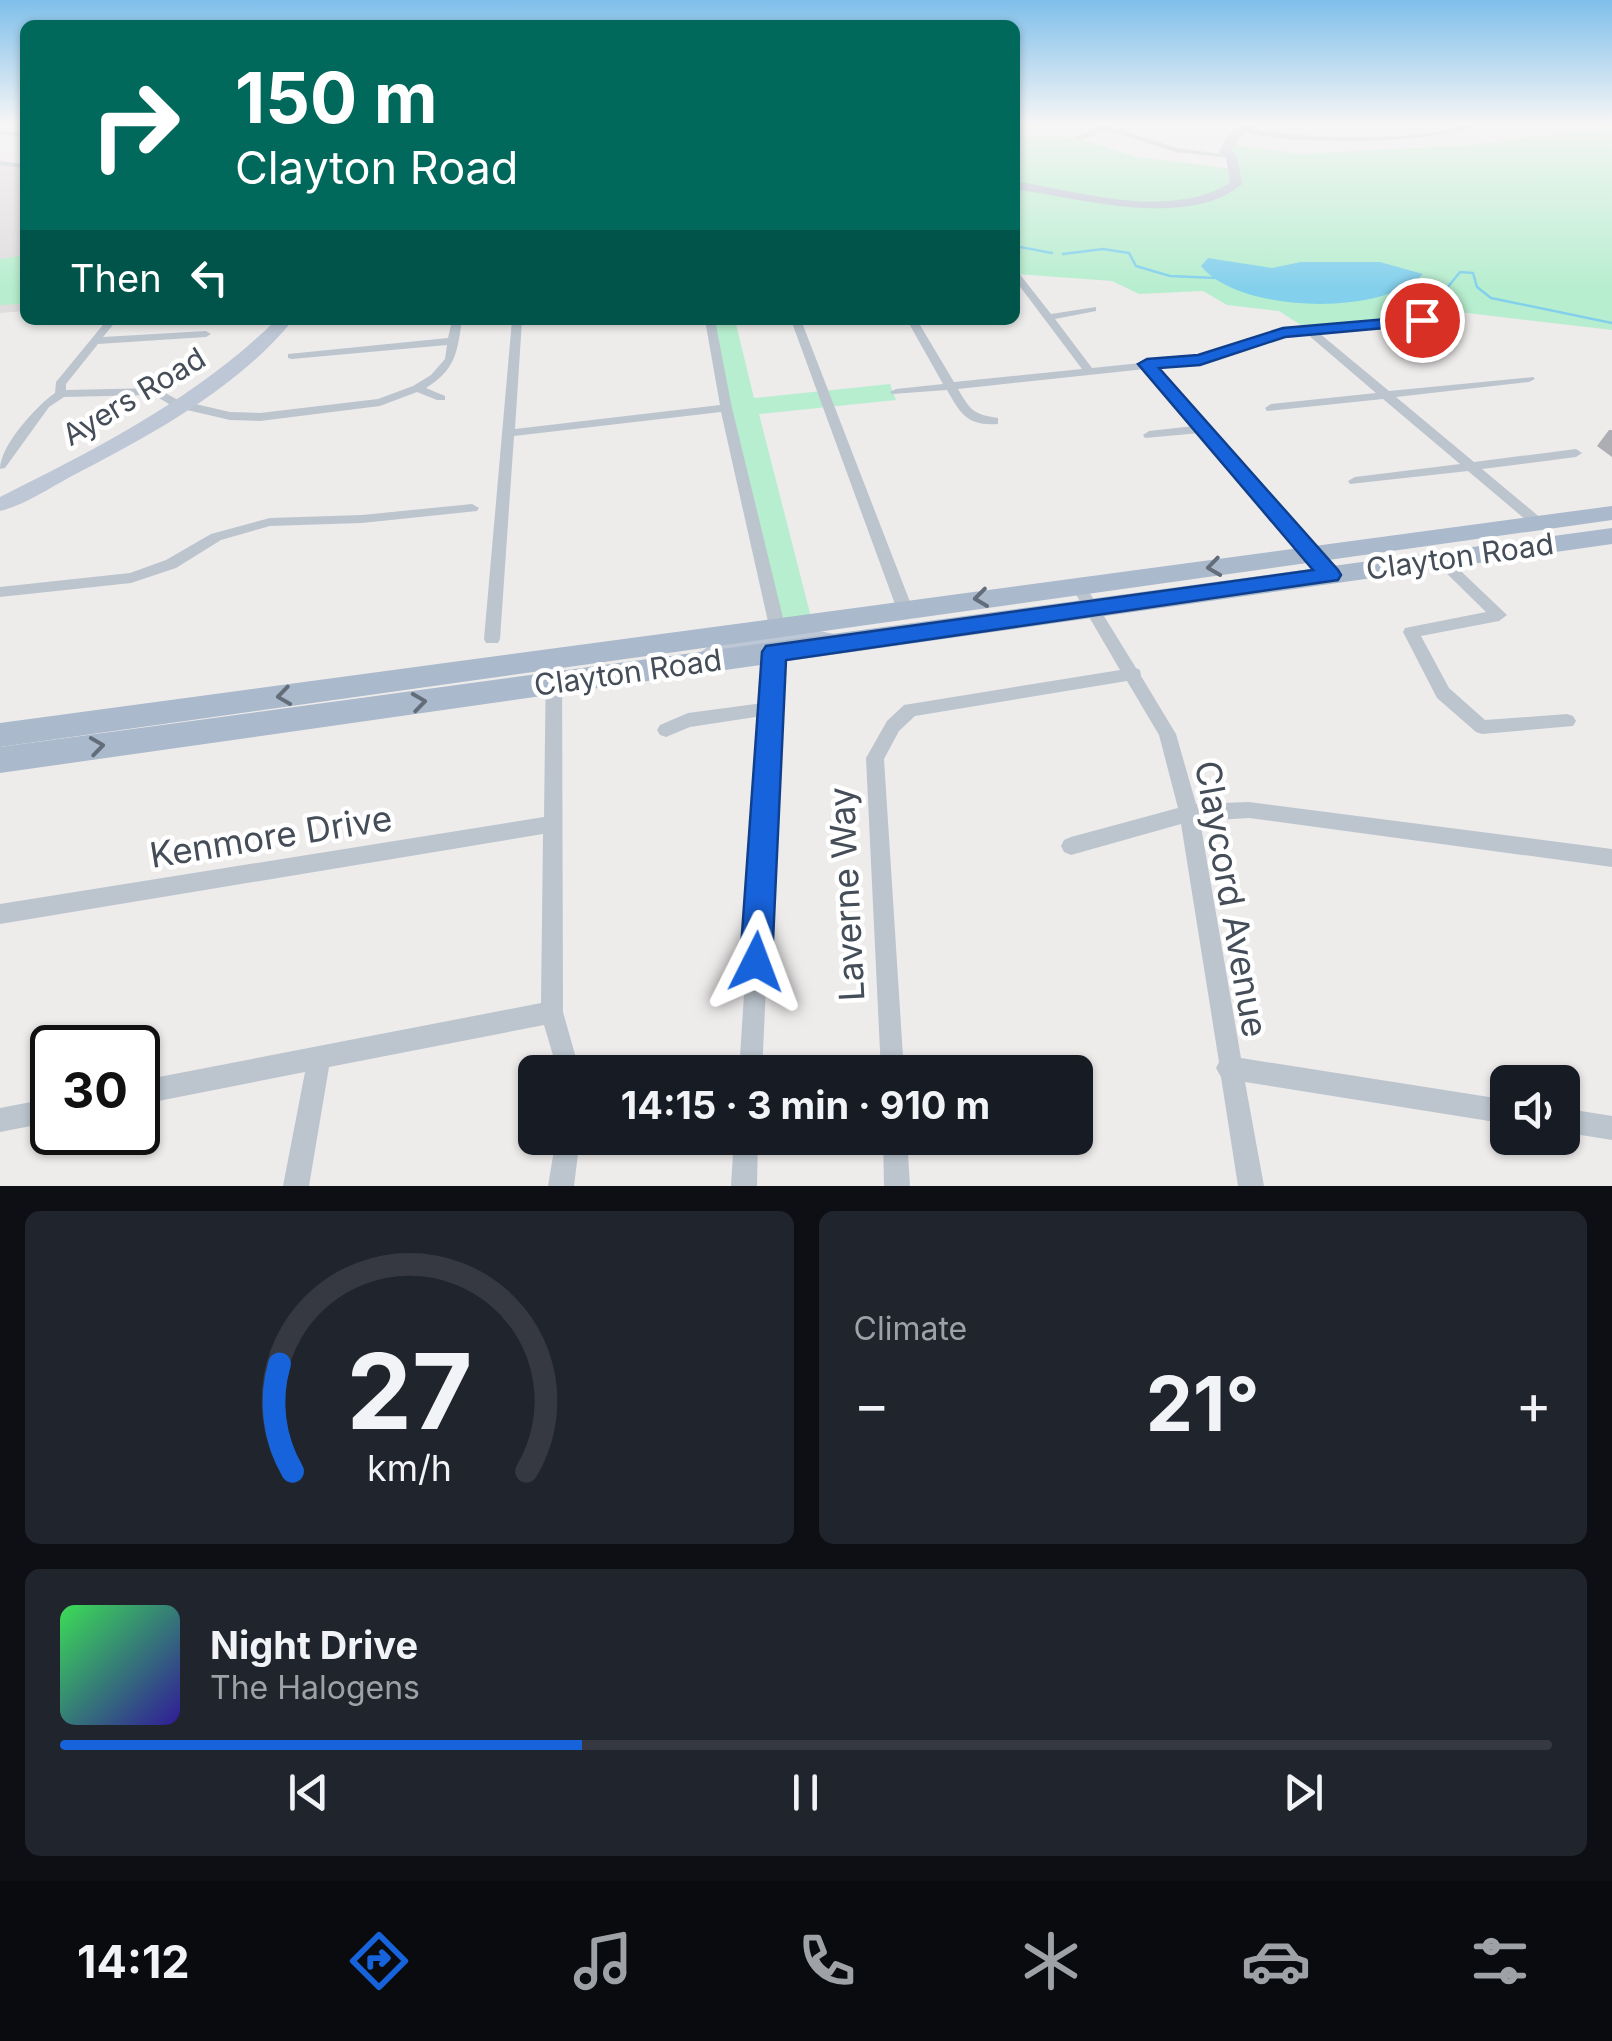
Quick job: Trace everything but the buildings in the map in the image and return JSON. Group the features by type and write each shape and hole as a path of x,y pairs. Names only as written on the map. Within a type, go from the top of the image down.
{"main road":[{"name":"Clayton Road","path":"0,735 554,672 704,662 904,607 1612,513"},
{"name":"Clayton Road","path":"0,760 776,640 836,642 1612,536"}],"street":[{"path":"1020,187 1152,203 1218,196 1236,184 1235,178"},
{"path":"1020,279 1089,371"},
{"path":"1049,317 1092,309"},
{"path":"896,392 1200,360 1271,335 1422,320 1458,323"},
{"path":"61,394 60,384 108,325"},
{"name":"Ayers Road","path":"178,404 222,373 271,325"},
{"name":"Ayers Road","path":"0,502 178,404 237,366 280,325"},
{"path":"0,465 45,406 61,394 156,391 178,404 230,416 260,417 380,402 417,388 450,360 456,325"},
{"path":"492,640 517,325"},
{"path":"711,325 776,640 751,1055"},
{"path":"798,325 904,607"},
{"path":"915,325 964,410 976,419 994,422"},
{"path":"1310,331 1537,522"},
{"path":"97,340 206,334"},
{"path":"292,356 453,341"},
{"path":"1147,364 1330,575"},
{"path":"1271,408 1529,379"},
{"path":"417,388 442,398"},
{"path":"509,433 726,408"},
{"path":"1148,434 1202,429"},
{"path":"1355,480 1576,453"},
{"path":"1,588 131,578 171,564 216,537 270,522 362,519 472,508"},
{"path":"1440,559 1499,616 1411,632 1443,693 1482,727 1567,721"},
{"name":"Claycord Avenue","path":"1078,586 1168,734 1188,813 1228,1068 1251,1186"},
{"path":"554,672 552,1012 564,1055"},
{"name":"Laverne Way","path":"891,1055 875,758 892,726 910,710 1134,674"},
{"path":"666,730 688,720 773,708"},
{"path":"1071,846 1188,813 1249,810 1612,858"},
{"name":"Kenmore Drive","path":"0,914 553,824"},
{"path":"160,1089 552,1012"},
{"path":"296,1186 319,1058"},
{"path":"1228,1068 1490,1109"},
{"path":"0,1120 30,1114"},
{"path":"1580,1123 1612,1128"},
{"path":"561,1186 566,1155"},
{"path":"744,1186 745,1155"},
{"path":"896,1155 897,1186"}],"shaded area":[{"path":"0,178 20,178 20,311 0,313"}],"green space":[{"path":"1020,178 1612,178 1612,330 1450,311 1465,324 1438,320 1310,331 1279,311 1227,305 1203,291 1139,294 1112,281 1020,274"},
{"path":"20,256 20,304 0,305 0,259"},
{"path":"711,325 736,325 754,398 890,384 896,400 759,414 812,621 777,626"}],"water":[{"path":"1208,258 1272,268 1301,262 1380,262 1423,274 1403,288 1376,297 1310,304 1277,301 1219,282 1201,266"}],"waterway":[{"path":"1020,247 1052,253"},
{"path":"1063,254 1103,249 1129,253 1136,266 1170,276 1216,278"},
{"path":"1408,282 1447,288 1460,272 1473,273 1477,287 1491,298 1612,323"}],"route":[{"path":"756,962 774,652 1330,575 1147,364 1200,360 1283,333 1422,320"}]}
